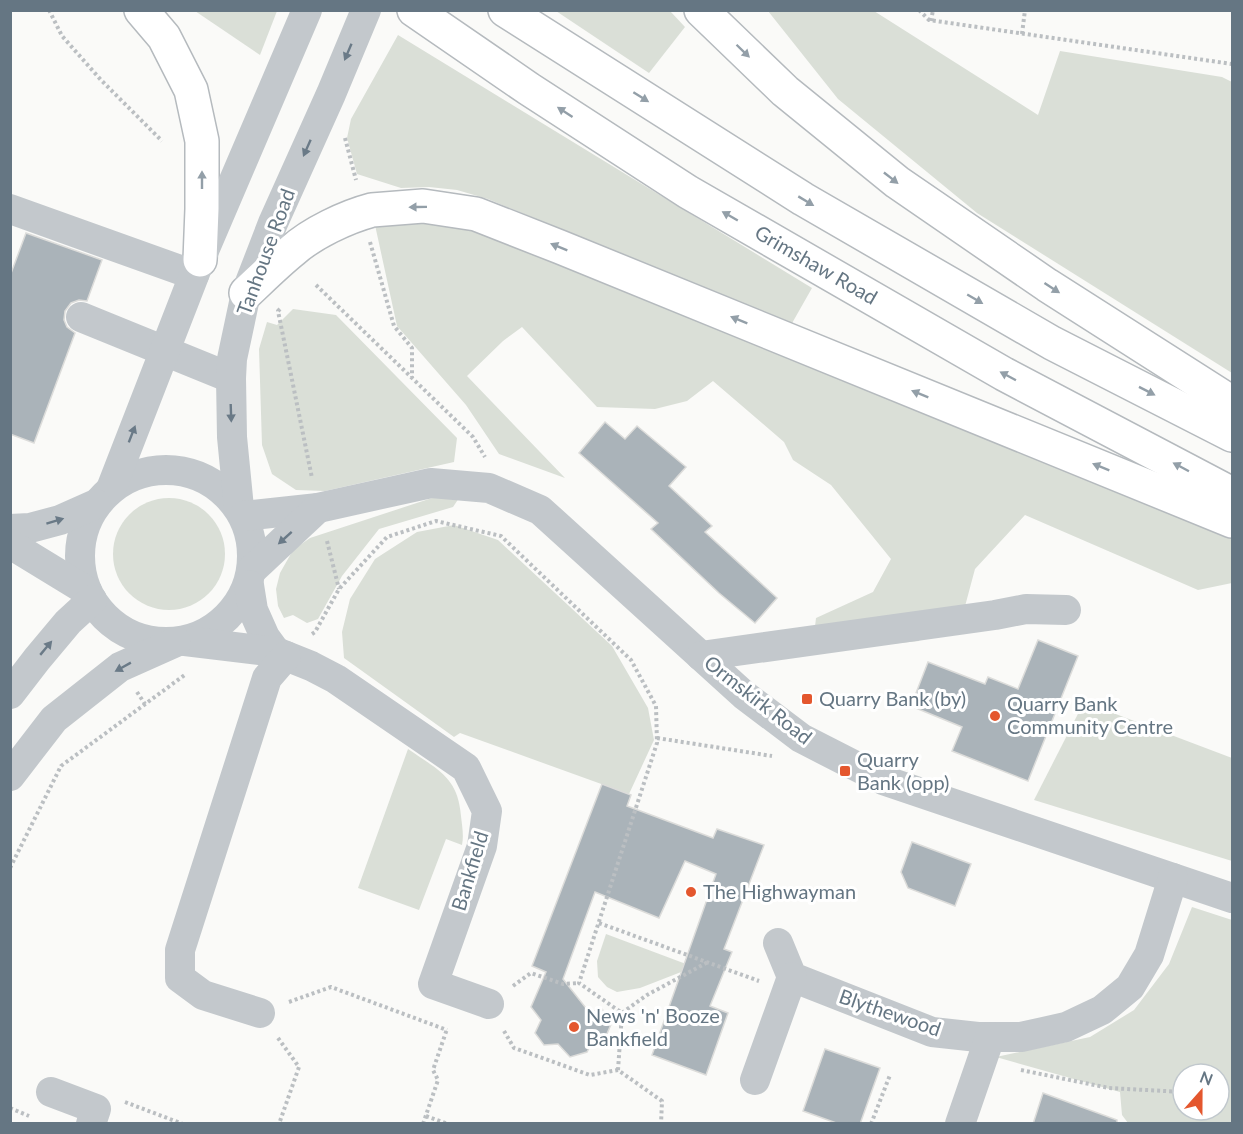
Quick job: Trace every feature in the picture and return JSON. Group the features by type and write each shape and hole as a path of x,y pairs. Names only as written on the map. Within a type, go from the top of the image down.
{"main road":[{"path":"141,10 164,37 191,90 202,141 202,209 197,267"},
{"name":"Grimshaw Road","path":"414,10 529,89 688,192 1004,374 1233,494"},
{"path":"505,10 803,199 1052,343 1233,435"},
{"path":"701,10 785,91 897,182 1047,285 1233,403"},
{"path":"246,293 293,249 330,226 365,212 423,206 476,214 1233,521"}],"street":[{"path":"181,641 152,641 128,633 107,619 89,595 81,569 80,546 85,524 104,496 197,267 306,10"},
{"name":"Tanhouse Road","path":"242,512 232,437 231,378 232,359 246,293 273,223 366,10"},
{"path":"10,208 197,267"},
{"path":"81,317 231,378"},
{"path":"10,529 30,528 60,520 104,496 132,476 155,469 180,470 202,477 223,490 242,512 252,541 253,610 265,637 281,654 267,678 180,950 180,978 203,995 260,1013"},
{"name":"Ormskirk Road","path":"242,512 318,508 431,483 489,488 540,510 744,695 801,738 883,780 1233,898"},
{"path":"10,776 54,719 120,667 212,630 234,610 251,577 318,508"},
{"path":"10,544 89,595"},
{"path":"10,694 89,595"},
{"path":"701,656 1026,609 1066,610"},
{"name":"Bankfield","path":"181,641 281,654 311,666 336,679 465,768 487,811 482,846 433,984 489,1004"},
{"name":"Blythewood","path":"789,984 932,1032 978,1037 986,1050 1021,1037 1066,1027 1102,1010 1130,987 1149,955 1173,878"},
{"path":"755,1080 789,984 778,943"},
{"path":"960,1124 986,1050"},
{"path":"51,1092 93,1116"}],"path":[{"path":"49,10 62,36 101,80 162,141"},
{"path":"919,10 932,21 1233,64"},
{"path":"932,21 933,10"},
{"path":"1022,34 1025,10"},
{"path":"344,134 357,181"},
{"path":"370,241 394,326 412,348 412,377"},
{"path":"316,285 473,437 490,466 489,488"},
{"path":"285,303 278,311 318,508 339,589"},
{"path":"657,738 773,757"},
{"path":"599,923 708,963 789,984"},
{"path":"622,1013 647,995 708,963"},
{"path":"579,983 562,984 531,973 489,1004 514,1048 590,1075 618,1070"},
{"path":"279,1124 299,1067 260,1013 331,987 447,1030"},
{"path":"423,1124 438,1080 434,1070 459,994"},
{"path":"986,1050 1109,1088 1171,1091"},
{"path":"871,1124 890,1075"},
{"path":"93,1116 117,1100 183,1124"},
{"path":"426,1116 448,1124"}],"shaded area":[{"path":"195,11 277,11 260,55"},
{"path":"556,11 670,11 685,27 649,73"},
{"path":"768,11 874,11 1038,115 1060,51 1222,77 1232,82 1232,373 977,213 838,99"},
{"path":"398,35 812,288 791,325 488,199 457,190 429,187 401,188 357,174 347,138 351,119"},
{"path":"423,218 518,238 1232,538 1232,583 1198,590 1025,515 975,569 964,610 924,618 919,641 812,652 816,618 873,592 891,559 831,485 793,460 784,442 713,381 687,401 655,409 597,407 522,327 503,341 467,376 565,478 499,454 466,405 397,326 375,225"},
{"path":"293,309 336,315 457,438 454,462 325,491 296,490 272,474 262,445 259,349 267,322 277,325"},
{"path":"169,498 190,502 209,514 221,533 225,554 221,575 209,594 190,606 169,610 148,606 129,594 117,575 113,554 117,533 129,514 148,502"},
{"path":"432,498 459,498 453,507 379,529 342,576 318,619 307,623 293,615 284,618 278,606 276,589 280,573 293,550 310,538"},
{"path":"454,525 498,540 612,646 648,708 654,740 629,794 460,733 454,737 344,658 342,632 350,599 375,559 417,532"},
{"path":"1084,702 1232,758 1232,861 1034,800"},
{"path":"408,749 437,769 451,783 459,803 463,830 462,845 446,839 419,910 358,888"},
{"path":"1192,907 1232,920 1232,1123 1128,1123 1122,1115 1120,1092 996,1057 1090,1037 1134,1010 1169,964"},
{"path":"606,934 694,967 640,988 617,992 607,987 598,977 597,961"}],"building":[{"path":"26,233 102,260 87,301 79,300 71,303 65,311 64,320 67,327 75,333 34,443 10,434 10,276"},
{"path":"605,422 625,439 637,426 686,467 669,486 712,526 705,532 777,598 755,623 719,593 651,529 658,523 579,453"},
{"name":"Quarry Bank Community Centre","path":"1038,640 1078,656 1028,781 952,751 962,727 911,706 928,662 985,684 988,677 1018,689"},
{"path":"602,784 631,795 627,806 713,838 717,829 764,845 724,949 732,952 710,1006 728,1013 706,1075 652,1055 716,874 685,861 659,918 595,892 563,979 589,1012 602,1009 612,1022 606,1036 594,1038 587,1052 570,1057 558,1044 544,1045 535,1033 541,1020 531,1007 546,972 532,966"},
{"path":"912,842 971,864 955,906 908,888 901,872"},
{"path":"825,1049 880,1068 860,1124 839,1124 803,1111"},
{"path":"1043,1093 1117,1120 1117,1124 1033,1124"}],"place":[{"name":"Quarry Bank (by)","path":"807,699"},
{"name":"Quarry Bank Community Centre","path":"995,716"},
{"name":"Quarry Bank (opp)","path":"845,771"},
{"name":"The Highwayman","path":"691,892"},
{"name":"News 'n' Booze Bankfield","path":"574,1027"}]}
